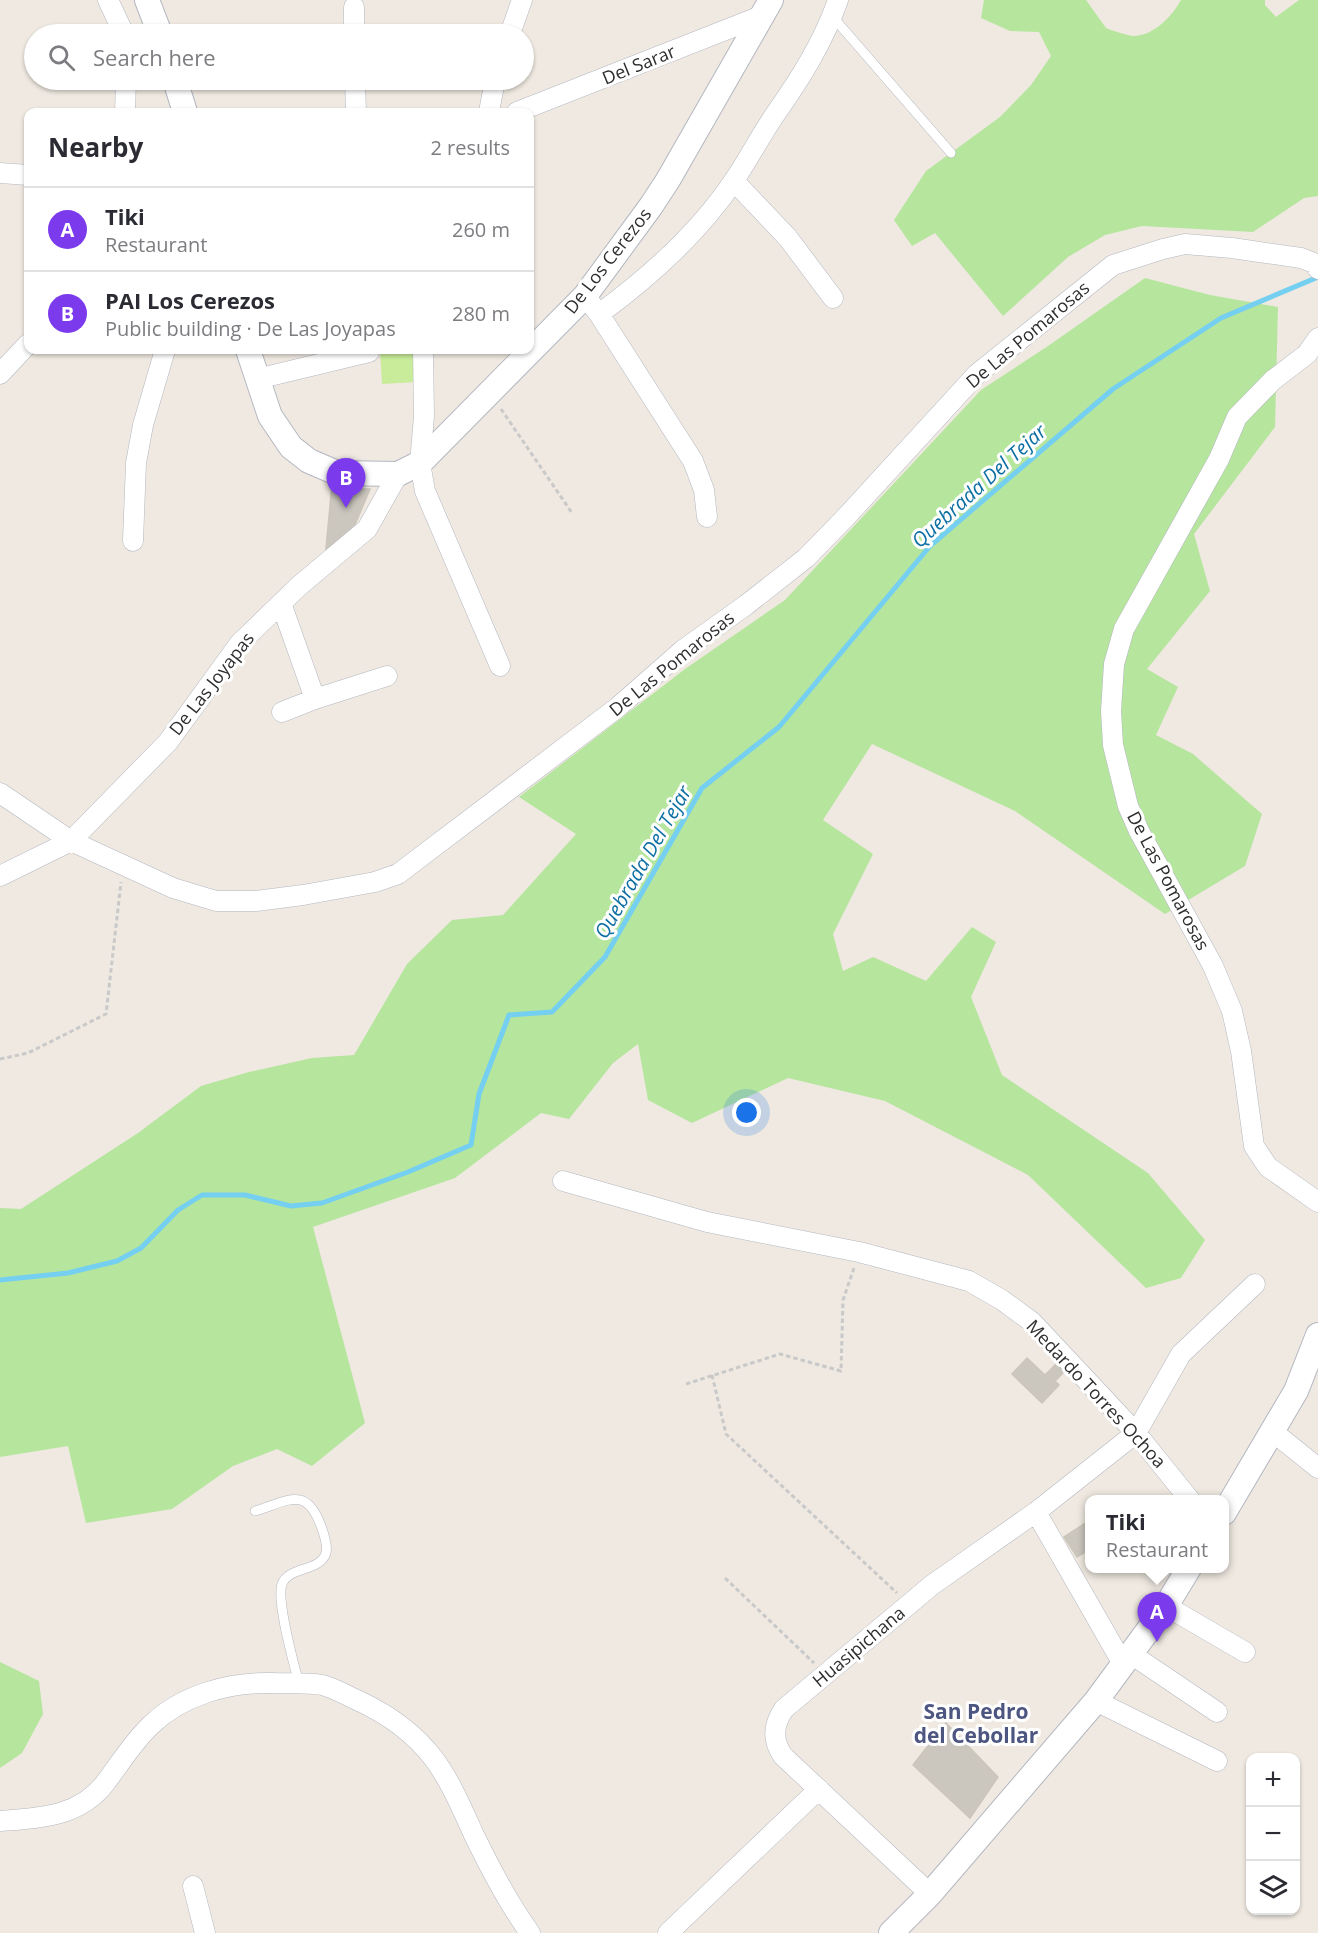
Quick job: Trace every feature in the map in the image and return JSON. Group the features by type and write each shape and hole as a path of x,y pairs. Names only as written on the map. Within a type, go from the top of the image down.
{"street":[{"path":"108,0 119,24"},
{"path":"147,0 156,24"},
{"path":"514,24 522,0"},
{"path":"354,7 354,24"},
{"name":"Del Sarar","path":"527,108 766,8"},
{"name":"De Los Cerezos","path":"249,354 270,416 291,447 309,461 337,473 398,474 420,463 489,392 592,305 668,180 766,8"},
{"path":"707,517 704,490 693,461 592,305 636,287 689,237 734,181 795,88 820,44 835,8"},
{"path":"125,108 126,90"},
{"path":"178,90 184,108"},
{"path":"355,90 356,108"},
{"path":"490,108 493,90"},
{"path":"0,173 24,175"},
{"path":"734,181 788,238 833,298"},
{"name":"De Las Pomarosas","path":"0,793 71,841 173,888 216,901 256,902 292,897 375,882 398,874 618,707 683,650 806,558 977,374 1113,265 1185,244 1255,250 1301,258 1316,266"},
{"name":"De Las Pomarosas","path":"1318,338 1307,354 1273,380 1237,417 1219,459 1124,629 1114,664 1112,711 1113,745 1128,806 1139,831 1213,966 1232,1011 1254,1146 1268,1167 1318,1202"},
{"path":"0,374 24,348"},
{"path":"133,541 136,463 143,425 164,354"},
{"path":"257,379 361,354"},
{"path":"423,354 424,416 420,463 425,491 500,666"},
{"name":"De Las Joyapas","path":"0,876 71,841 168,742 240,643 281,603 367,529 398,474"},
{"path":"281,603 315,699"},
{"path":"282,712 387,676"},
{"name":"Medardo Torres Ochoa","path":"563,1181 707,1221 859,1252 969,1281 1002,1300 1032,1322 1136,1433 1186,1495"},
{"path":"1136,1433 1181,1354 1255,1284"},
{"path":"1229,1504 1296,1391 1318,1335"},
{"path":"1272,1431 1318,1468"},
{"name":"Huasipichana","path":"930,1894 783,1756 775,1740 777,1722 784,1709 932,1585 1036,1512 1136,1433"},
{"path":"1036,1512 1127,1658 1217,1712"},
{"path":"891,1933 930,1894 1096,1701 1166,1606 1187,1573"},
{"path":"1166,1606 1245,1652"},
{"path":"0,1821 62,1814 80,1805 105,1784 129,1749 151,1725 172,1707 187,1700 245,1684 298,1684 328,1687 373,1708 413,1736 433,1757 507,1898 530,1933"},
{"path":"1096,1701 1217,1761"},
{"path":"668,1933 819,1790"},
{"path":"193,1886 205,1933"}],"lane":[{"path":"835,8 951,153"},
{"path":"255,1512 296,1498 308,1502 316,1512 325,1539 326,1552 320,1562 288,1576 282,1584 281,1601 298,1684"}],"path":[{"path":"489,392 572,513"},
{"path":"0,1059 28,1053 106,1014 123,865"},
{"path":"686,1384 780,1354 841,1371 843,1300 859,1252"},
{"path":"712,1376 726,1434 909,1604"},
{"path":"724,1578 826,1675"}],"green space":[{"path":"984,0 1086,0 1106,28 1133,36 1148,33 1162,24 1181,0 1265,0 1265,5 1276,17 1299,0 1318,0 1318,196 1304,198 1253,232 1142,226 1105,235 1068,257 1003,316 935,233 912,246 894,220 926,171 1000,117 1031,85 1051,56 1039,32 1010,31 981,18"},
{"path":"1145,278 1210,295 1278,307 1275,427 1194,534 1210,591 1147,669 1178,687 1156,735 1193,754 1262,814 1245,866 1165,914 1015,811 872,744 823,820 873,854 833,934 843,971 873,957 926,981 972,927 996,942 971,997 1002,1075 1148,1173 1205,1240 1181,1278 1146,1288 1028,1175 885,1101 788,1078 692,1123 648,1100 638,1044 613,1063 569,1119 541,1113 455,1178 313,1227 365,1423 312,1466 277,1449 233,1466 172,1509 86,1523 68,1446 0,1457 0,1208 21,1209 138,1133 201,1086 249,1072 312,1058 354,1055 407,964 452,920 503,915 576,834 519,797 685,669 785,600 981,390"},
{"path":"380,354 414,354 416,382 382,384"},
{"path":"0,1662 39,1681 43,1714 22,1753 0,1768"}],"building":[{"path":"332,484 349,489 370,489 354,527 326,549"},
{"path":"1027,1358 1045,1375 1056,1364 1064,1372 1055,1381 1059,1385 1042,1403 1012,1374"},
{"path":"1085,1523 1085,1552 1077,1557 1064,1537"},
{"path":"946,1723 998,1777 970,1818 913,1765"}],"waterway":[{"name":"Quebrada Del Tejar","path":"0,1280 68,1273 117,1261 141,1248 178,1210 202,1195 245,1195 291,1206 322,1203 408,1172 471,1145 479,1094 509,1015 552,1012 605,957 702,788 779,727 930,546 1113,389 1221,318 1318,277"}],"place":[{"name":"PAI Los Cerezos","path":"346,508"},
{"name":"Tiki","path":"1157,1642"}],"district":[{"name":"San Pedro del Cebollar","path":"976,1724"}]}
